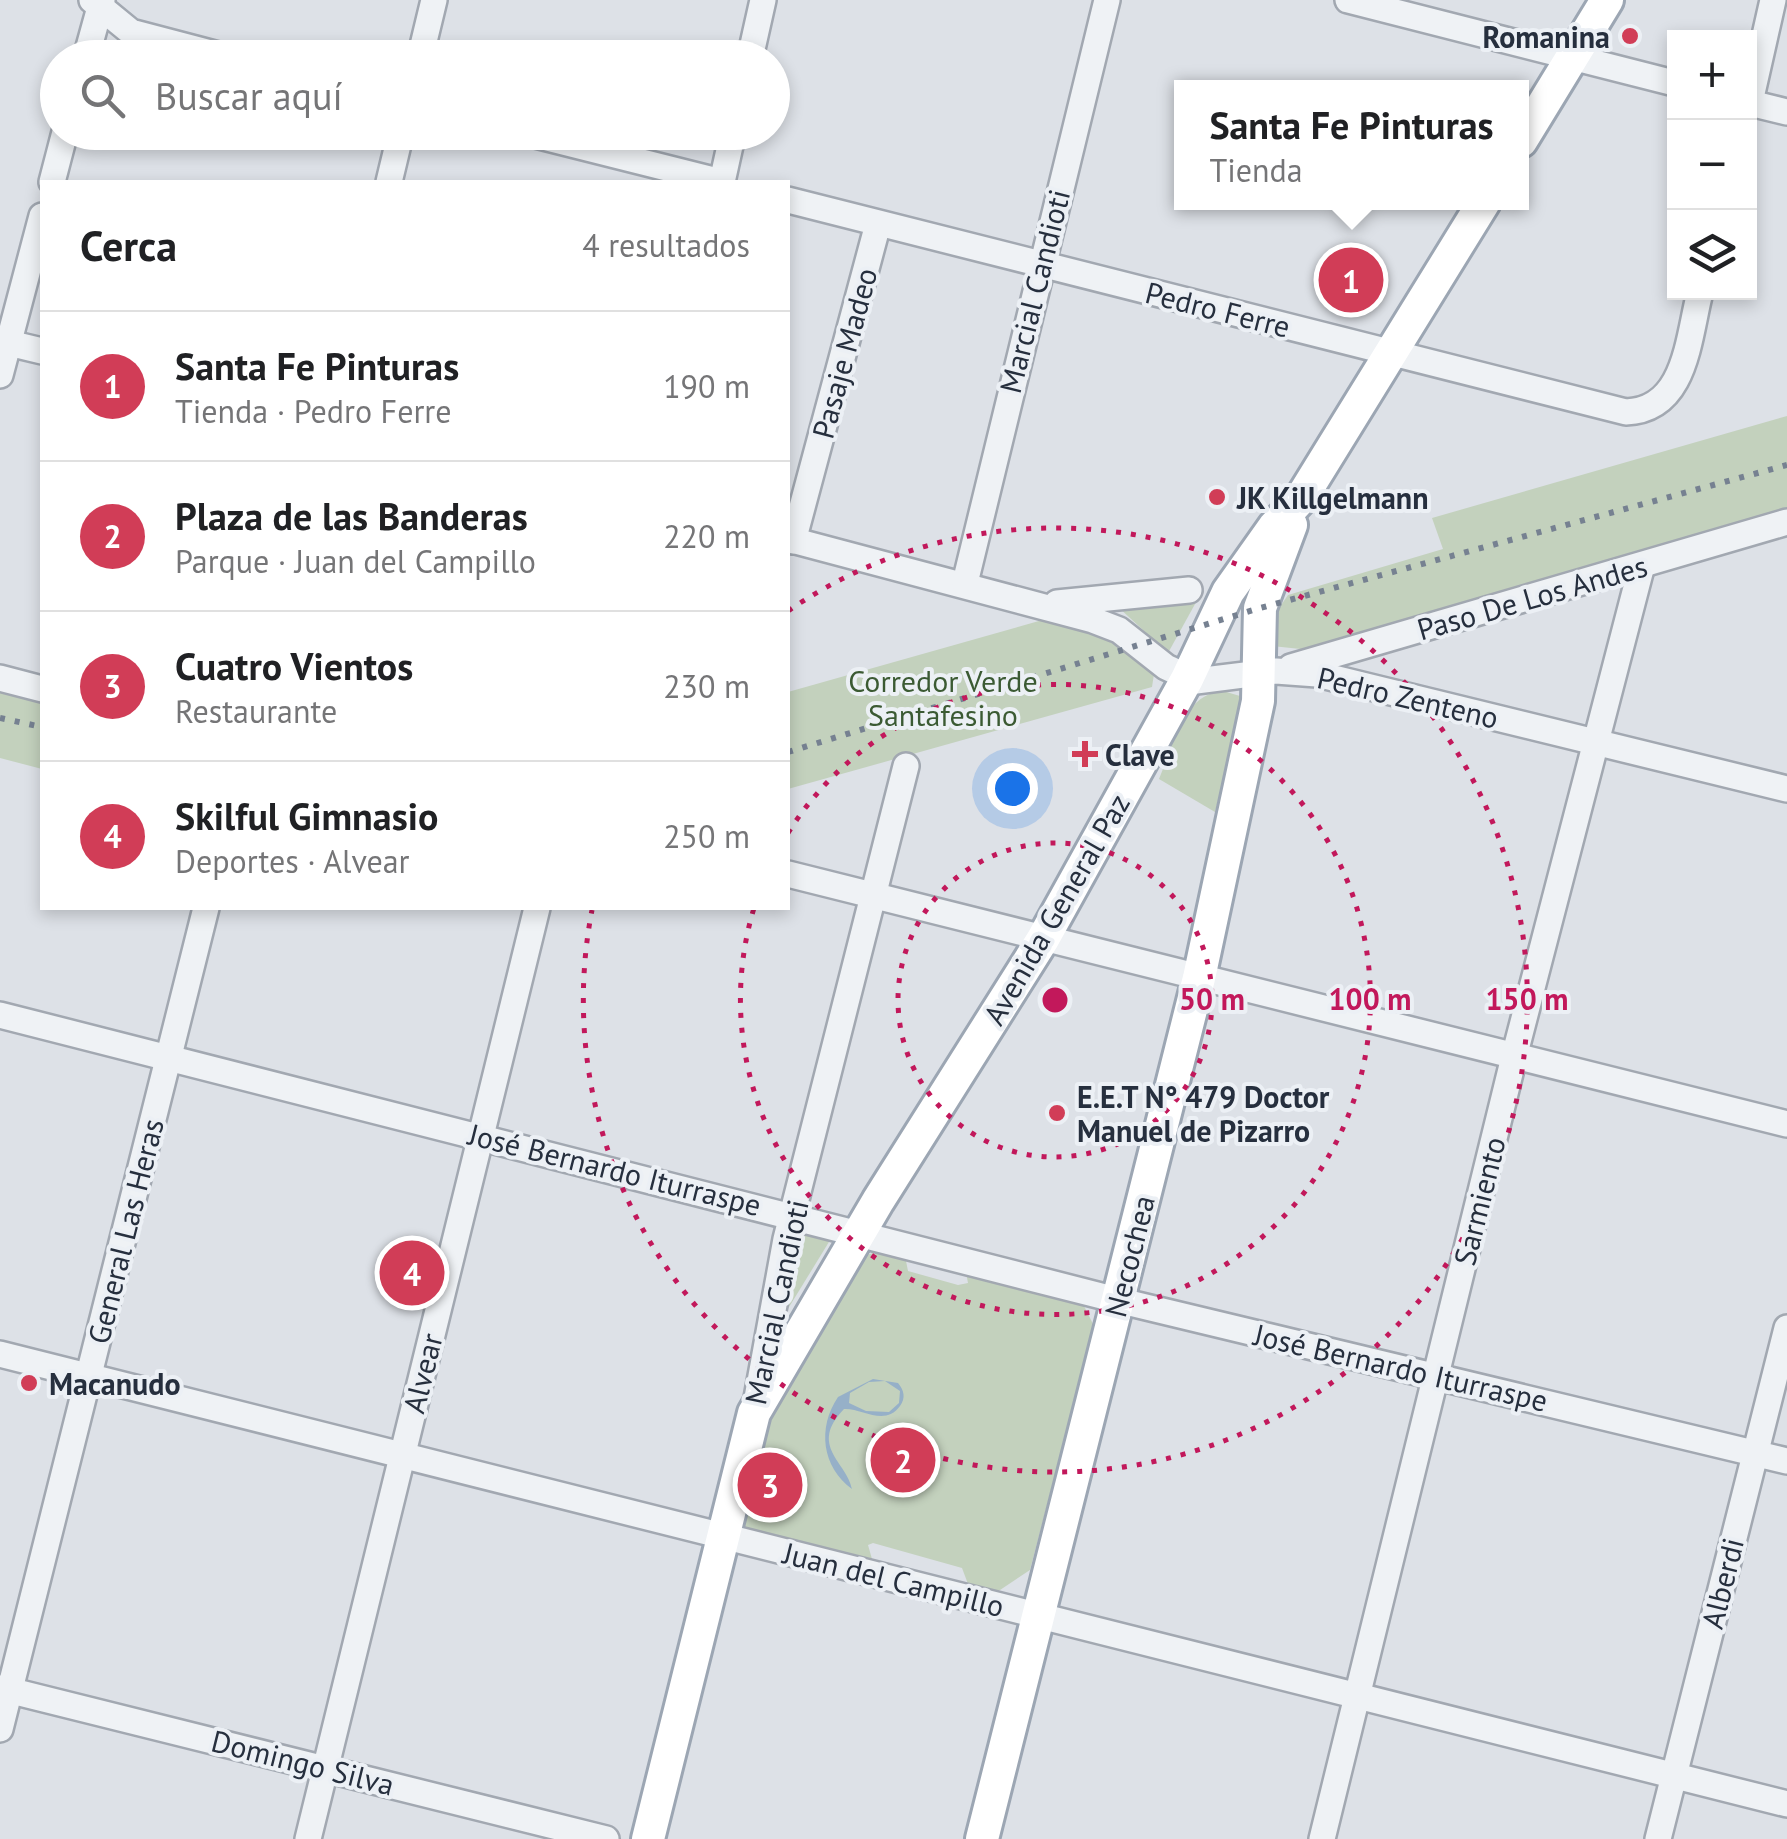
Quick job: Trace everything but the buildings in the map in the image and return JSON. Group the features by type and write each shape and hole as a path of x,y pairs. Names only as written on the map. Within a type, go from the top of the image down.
{"main road":[{"path":"1529,128 1607,0"},
{"name":"Avenida General Paz","path":"754,1414 1044,939 1187,678 1228,592 1274,527 1302,497 1479,210"},
{"name":"Necochea","path":"982,1839 1199,978 1268,672 1260,608 1302,497"},
{"name":"Marcial Candioti","path":"648,1839 754,1414"}],"street":[{"path":"424,40 434,0"},
{"path":"754,40 763,0"},
{"name":"Marcial Candioti","path":"966,582 1107,0"},
{"path":"1348,0 1444,12 1573,56 1667,81"},
{"path":"1757,71 1773,0"},
{"path":"90,40 98,2"},
{"path":"98,2 131,32 161,40"},
{"path":"1757,104 1787,112"},
{"path":"53,180 60,150"},
{"path":"389,180 396,150"},
{"path":"595,150 714,180"},
{"path":"722,180 729,150"},
{"name":"Pedro Ferre","path":"790,201 1392,352 1598,408 1650,409 1668,397 1698,300"},
{"path":"0,375 4,342 40,223"},
{"name":"Pasaje Madeo","path":"790,540 878,224"},
{"path":"4,342 40,351"},
{"name":"Paso De Los Andes","path":"1268,672 1787,522"},
{"path":"790,540 966,582 1119,630 1187,678"},
{"name":"Sarmiento","path":"1322,1839 1514,1057 1642,565"},
{"path":"1042,604 1188,590"},
{"name":"Pedro Zenteno","path":"1187,678 1216,682 1268,672 1352,681 1787,789"},
{"path":"0,678 40,688"},
{"name":"Marcial Candioti","path":"754,1414 793,1214 906,766"},
{"path":"790,875 1787,1124"},
{"name":"General Las Heras","path":"0,1729 5,1689 89,1376 206,910"},
{"name":"Alvear","path":"308,1839 537,910"},
{"name":"José Bernardo Iturraspe","path":"0,1014 1117,1300 1787,1461"},
{"name":"Alberdi","path":"1658,1839 1787,1328"},
{"name":"Juan del Campillo","path":"0,1354 403,1452 1787,1804"},
{"name":"Domingo Silva","path":"5,1689 606,1839"}],"green space":[{"path":"1787,416 1787,514 1310,650 1272,646 1277,611 1288,595 1443,549 1432,518"},
{"path":"1200,595 1168,653 1117,606"},
{"name":"Corredor Verde Santafesino","path":"1053,617 1094,633 1154,674 1152,687 790,788 790,691"},
{"path":"0,687 40,697 40,768 0,758"},
{"path":"1223,691 1240,696 1242,706 1215,812 1159,779 1188,711 1209,694"},
{"path":"804,1230 832,1237 778,1325"},
{"path":"892,1248 904,1251 908,1271 958,1285 968,1283 965,1267 1080,1298 1094,1326 1030,1570 991,1596 971,1592 962,1568 873,1543 868,1545 874,1566 745,1532 736,1504 758,1416 855,1258"}],"water":[{"path":"873,1379 898,1383 904,1394 900,1406 887,1415 844,1409 834,1422 829,1443 852,1489 834,1470 826,1446 827,1421 838,1397","holes":["885,1381 900,1391 899,1403 889,1412 866,1411 849,1403 850,1393 869,1382"]}],"railway":[{"path":"790,751 1260,608 1787,465"},
{"path":"0,718 40,727"}],"place":[{"name":"Romanina","path":"1630,36"},
{"name":"Santa Fe Pinturas","path":"1351,280"},
{"name":"JK Killgelmann","path":"1217,497"},
{"name":"Clave","path":"1085,754"},
{"name":"E.E.T N° 479 Doctor Manuel de Pizarro","path":"1057,1113"},
{"name":"Skilful Gimnasio","path":"412,1273"},
{"name":"Macanudo","path":"29,1383"},
{"name":"Plaza de las Banderas","path":"903,1460"},
{"name":"Cuatro Vientos","path":"770,1485"}]}
